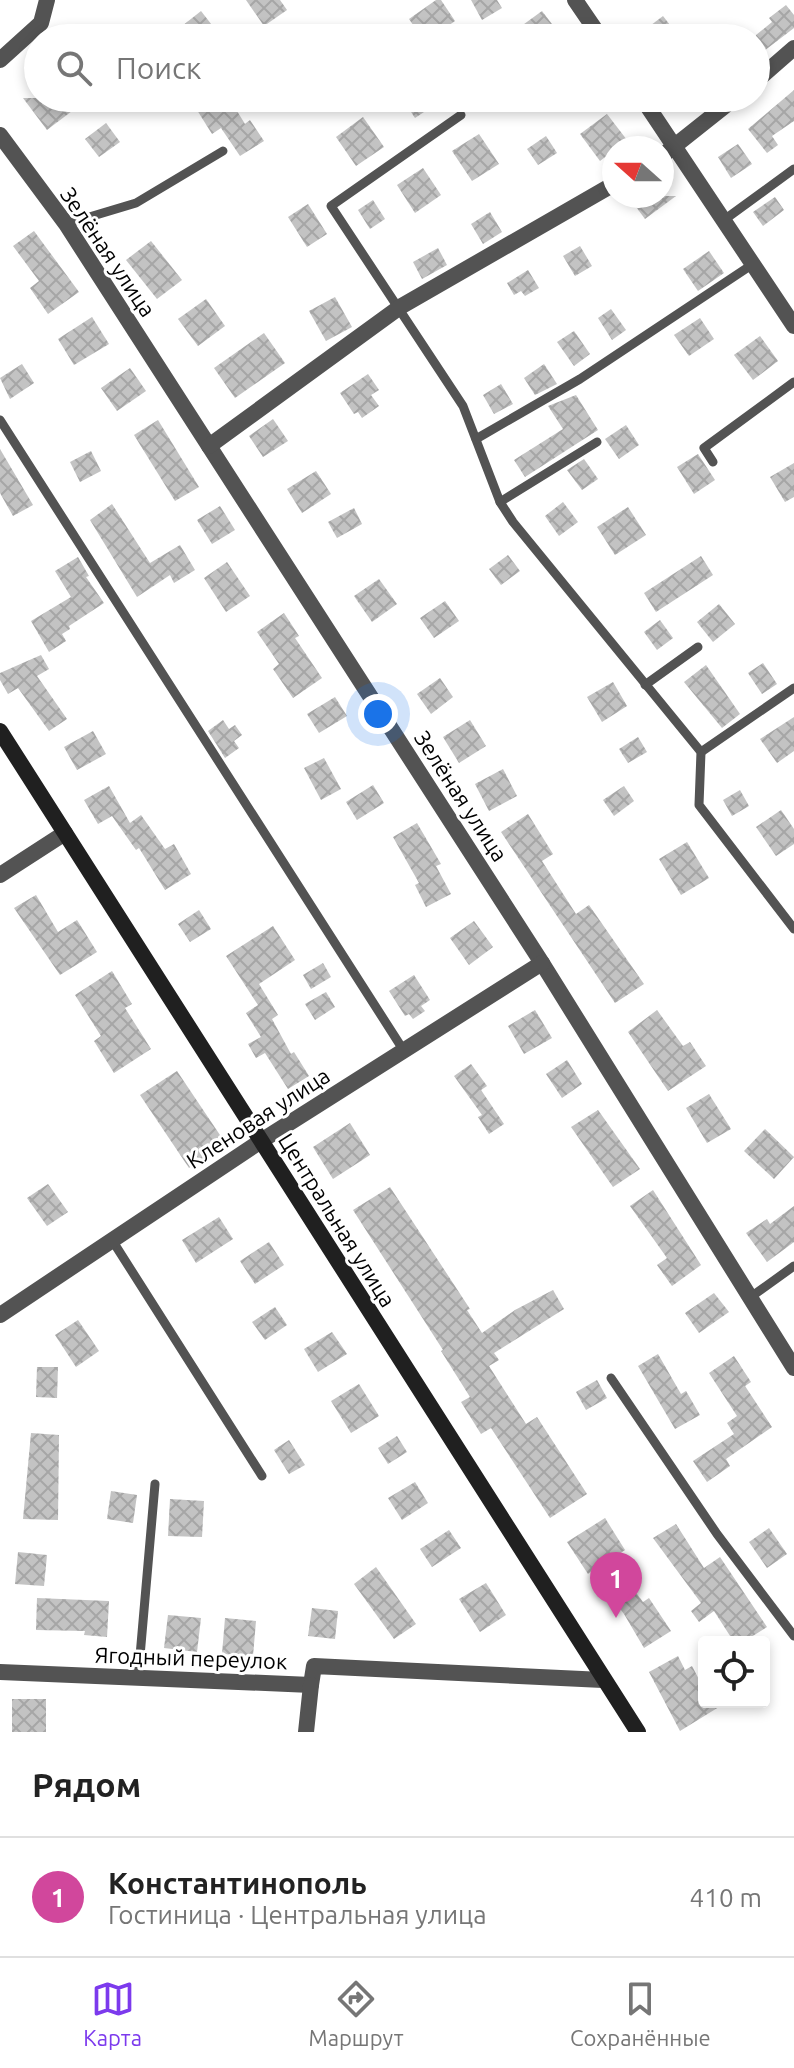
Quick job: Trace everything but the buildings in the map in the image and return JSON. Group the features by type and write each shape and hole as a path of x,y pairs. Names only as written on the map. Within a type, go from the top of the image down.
{"street":[{"path":"40,24 47,0"},
{"path":"575,0 591,24"},
{"path":"0,60 24,38"},
{"path":"770,69 794,48"},
{"path":"649,112 661,136"},
{"path":"674,148 718,112"},
{"name":"Зелёная улица","path":"0,135 66,224 542,963 748,1299 794,1368"},
{"path":"674,158 724,220 794,326"},
{"path":"209,446 400,307 602,191"},
{"name":"Центральная улица","path":"0,731 638,1732"},
{"path":"0,875 65,833"},
{"name":"Кленовая улица","path":"0,1315 261,1141 542,963"},
{"name":"Ягодный переулок","path":"0,1672 311,1685 314,1666 603,1680"},
{"path":"306,1732 311,1685"}],"lane":[{"path":"461,115 331,206 463,406 500,502 701,752 699,805 794,929"},
{"path":"66,224 136,203 223,151"},
{"path":"724,220 794,169"},
{"path":"476,439 580,379 753,264"},
{"path":"713,462 704,448 794,382"},
{"path":"0,420 404,1051"},
{"path":"500,502 597,442"},
{"path":"645,685 698,647"},
{"path":"701,752 794,688"},
{"path":"112,1240 262,1476"},
{"path":"748,1299 794,1266"},
{"path":"611,1378 717,1534 794,1636"},
{"path":"138,1679 155,1484"}],"place":[{"name":"Константинополь","path":"616,1618"}]}
